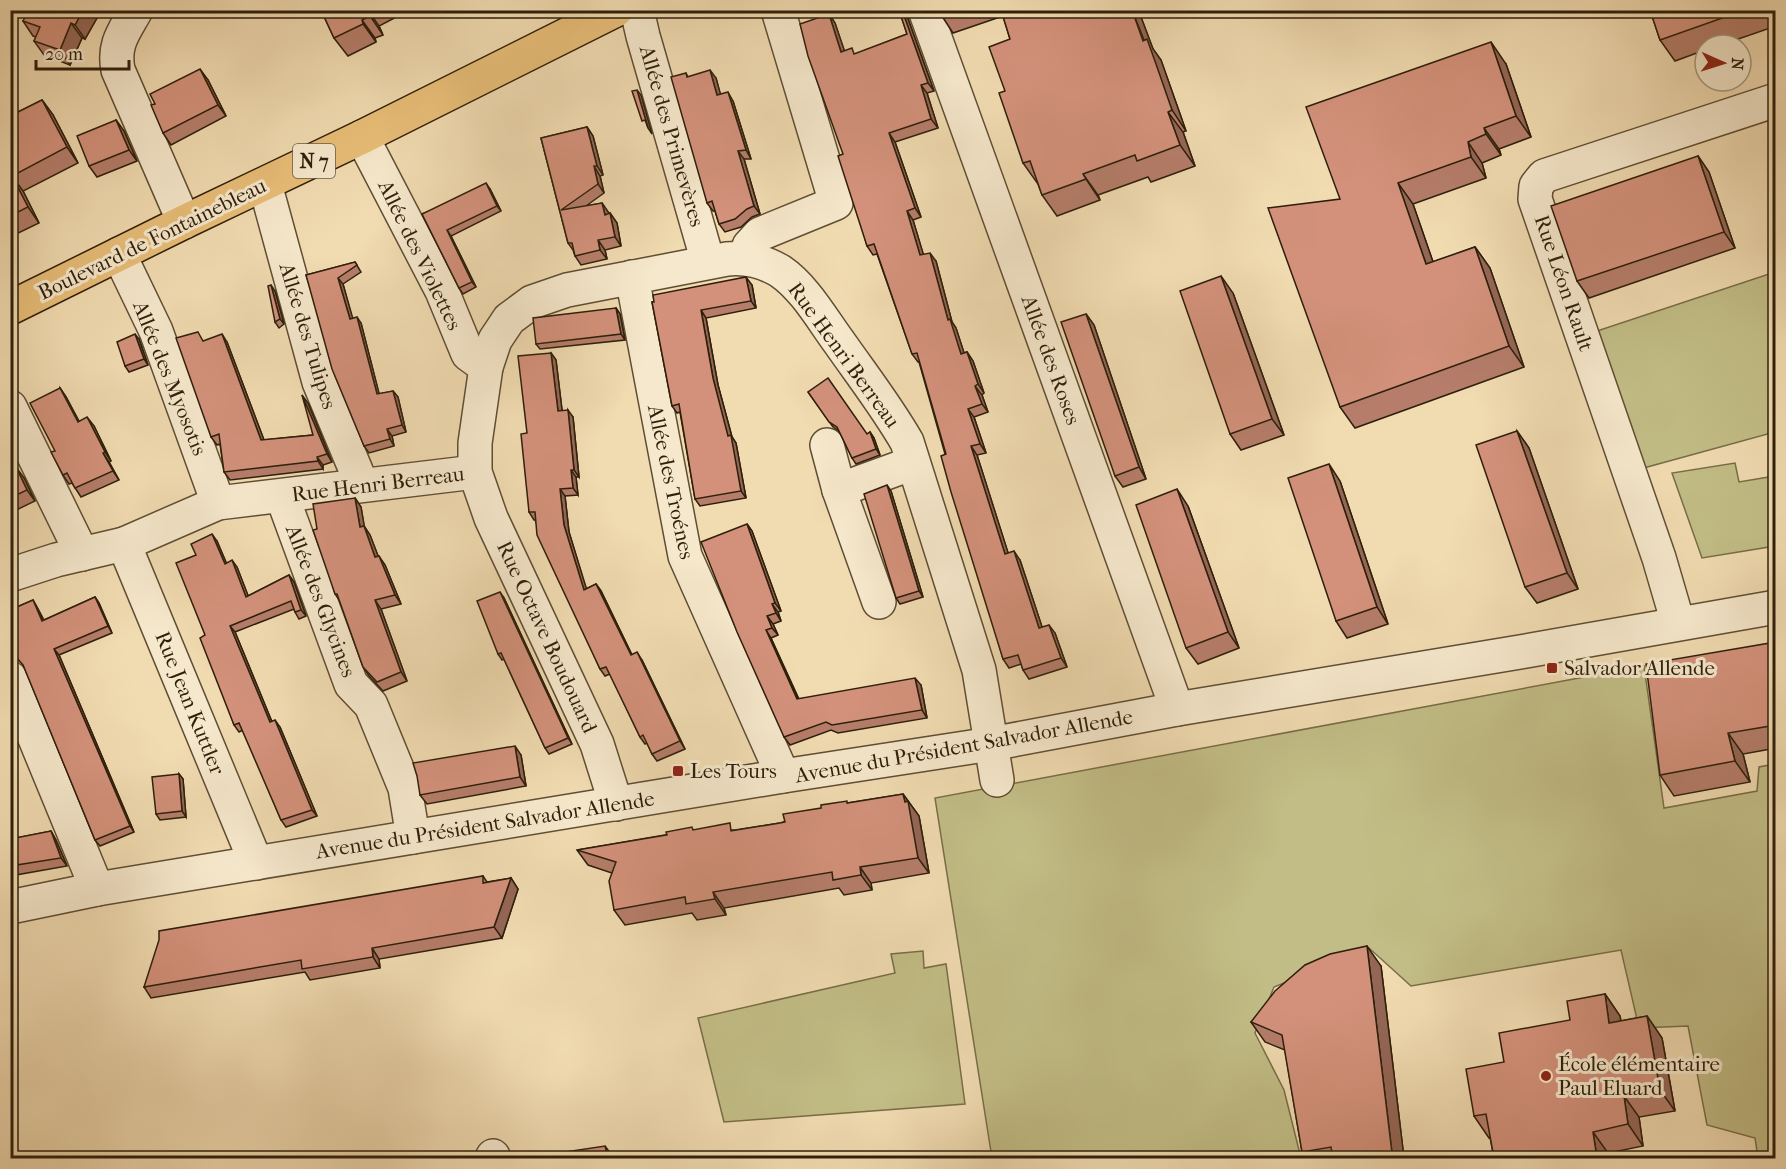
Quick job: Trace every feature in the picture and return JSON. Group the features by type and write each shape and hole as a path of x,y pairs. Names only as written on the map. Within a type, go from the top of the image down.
{"main road":[{"name":"Boulevard de Fontainebleau","path":"10,308 362,137 616,10"}],"street":[{"path":"136,10 118,43 116,56 118,70 184,222"},
{"name":"Allée des Primevères","path":"637,10 708,262"},
{"path":"746,258 749,246 760,234 836,202 778,10"},
{"name":"Allée des Roses","path":"926,10 1177,709"},
{"name":"Rue Léon Rault","path":"1678,623 1655,548 1535,199 1536,186 1544,176 1776,100"},
{"name":"Allée des Violettes","path":"362,137 442,291 468,354 486,367"},
{"name":"Allée des Tulipes","path":"265,184 319,382 362,485"},
{"name":"Allée des Myosotis","path":"118,254 156,331 218,503"},
{"name":"Rue Henri Berreau","path":"10,575 56,560 124,544 218,503 475,472 475,443 486,367 495,340 509,319 532,302 567,290 708,262 746,258 780,272 795,285 818,313 894,419 907,442 979,670 997,780"},
{"name":"Allée des Troénes","path":"632,277 685,556 783,776"},
{"path":"10,407 82,555"},
{"path":"827,445 839,490 879,602"},
{"path":"839,490 913,463"},
{"name":"Rue Octave Boudouard","path":"475,472 491,518 597,744 616,804"},
{"name":"Allée des Glycines","path":"282,496 351,684 371,705 405,788 412,837"},
{"name":"Rue Jean Kuttler","path":"124,544 256,863"},
{"name":"Avenue du Président Salvador Allende","path":"10,907 97,889 991,744 1177,709 1776,607"},
{"path":"10,678 97,889"}],"shaded area":[{"path":"1775,272 1775,432 1629,472 1582,336"},
{"path":"1735,463 1739,482 1775,476 1775,546 1702,558 1672,473"},
{"path":"1644,666 1664,808 1757,791 1759,767 1775,764 1775,1158 1758,1158 1755,1138 1707,1125 1688,1026 1639,1028 1621,950 1411,986 1369,948 1274,987 1255,1033 1284,1090 1301,1158 992,1158 935,798"},
{"path":"923,951 924,968 946,964 965,1104 724,1122 698,1018 895,973 891,954"}],"building":[{"path":"29,10 83,10 75,25 71,23 60,50 34,41 40,27 23,21"},
{"path":"321,10 368,10 370,16 362,20 363,24 334,38"},
{"path":"899,10 902,10 928,83 921,85 931,119 889,133 915,208 907,211 920,255 930,253 948,320 950,319 961,354 967,352 978,384 975,386 982,404 968,409 980,444 971,446 1005,554 1014,551 1039,628 1049,625 1061,658 1023,670 1018,655 1003,659 951,492 941,456 946,454 917,353 912,354 874,244 867,246 838,156 843,154 808,56 800,24 829,14 841,52 852,48 854,54 907,34"},
{"path":"1001,10 1132,10 1143,41 1147,39 1156,64 1172,110 1168,112 1180,145 1137,161 1135,155 1083,174 1086,179 1042,195 1030,161 1023,163 999,93 1005,91 989,47 1010,39"},
{"path":"1650,10 1745,10 1660,40"},
{"path":"1491,42 1516,116 1484,128 1486,134 1468,142 1471,157 1398,183 1426,264 1475,247 1509,346 1340,407 1268,208 1340,199 1306,107"},
{"path":"200,69 218,105 163,133 151,105 155,104 150,94"},
{"path":"710,70 717,95 728,92 746,150 738,151 754,206 735,219 719,224 712,201 707,203 671,77 686,73 687,77"},
{"path":"637,90 648,128 645,120 642,121 632,91"},
{"path":"42,100 67,147 12,176 28,207 10,216 10,116"},
{"path":"116,120 129,150 89,166 77,136"},
{"path":"587,127 597,166 594,166 598,184 561,210 602,203 605,215 610,213 615,237 598,240 600,250 575,256 572,243 568,243 541,138"},
{"path":"1698,156 1724,232 1577,281 1551,206"},
{"path":"486,183 497,206 447,230 472,282 459,288 422,214"},
{"path":"355,262 357,265 338,278 350,319 357,317 377,394 393,391 402,425 387,429 390,439 364,446 332,369 306,275"},
{"path":"1221,276 1272,419 1230,434 1180,291"},
{"path":"746,277 751,301 701,310 713,378 728,436 731,435 741,491 695,499 679,404 672,406 652,302 654,302 653,295"},
{"path":"271,285 280,319 275,322 268,286"},
{"path":"616,308 621,334 536,344 533,318"},
{"path":"1086,314 1139,467 1115,476 1061,322"},
{"path":"198,332 203,341 222,334 261,440 313,435 302,395 327,454 317,457 318,461 224,472 219,434 211,437 176,338"},
{"path":"135,334 144,359 125,366 117,342"},
{"path":"551,353 558,411 568,410 574,470 571,470 573,488 560,489 564,525 584,590 596,584 631,655 637,652 680,741 652,754 643,735 640,737 606,667 600,669 537,535 535,512 529,512 521,434 527,433 518,356"},
{"path":"828,378 867,434 870,432 876,449 852,458 837,427 829,422 808,392"},
{"path":"60,388 78,422 87,417 113,471 75,488 67,473 63,475 51,452 55,451 30,403"},
{"path":"1517,431 1567,573 1525,587 1476,445"},
{"path":"1329,464 1377,607 1336,621 1288,478"},
{"path":"16,467 27,490 10,498 10,470"},
{"path":"887,485 919,591 896,598 864,494"},
{"path":"1177,489 1228,632 1186,648 1136,505"},
{"path":"355,498 360,527 364,526 375,557 379,556 395,595 375,600 401,672 377,682 363,667 313,530 317,529 313,504"},
{"path":"747,524 775,603 772,604 776,613 767,616 772,628 766,630 797,699 915,678 922,710 832,725 826,722 784,737 737,632 701,542"},
{"path":"212,534 225,564 232,560 246,597 289,575 301,610 295,612 291,601 230,626 270,722 275,720 312,810 281,820 239,723 234,725 200,638 205,635 176,563 196,555 191,544"},
{"path":"500,592 568,738 545,748 501,653 498,654 477,601"},
{"path":"95,597 108,626 54,649 130,826 95,840 23,665 16,657 10,642 10,610 33,600 42,621"},
{"path":"1776,642 1776,725 1728,733 1735,761 1660,775 1646,664"},
{"path":"515,746 520,777 420,795 413,763"},
{"path":"179,774 182,811 156,814 152,777"},
{"path":"903,794 905,802 908,801 918,858 860,867 861,875 833,880 832,872 713,892 715,899 686,904 685,897 614,910 609,881 616,862 577,850 667,835 666,832 692,827 693,830 730,823 731,831 780,823 785,822 783,814 821,808 821,805"},
{"path":"51,831 61,858 10,866 10,839"},
{"path":"483,876 483,883 511,878 494,927 372,948 373,957 302,969 301,960 144,987 159,940 159,931"},
{"path":"1367,946 1392,1153 1366,1158 1333,1158 1331,1147 1302,1152 1282,1035 1251,1022 1275,991 1305,965 1330,954"},
{"path":"1605,994 1609,1023 1647,1016 1660,1090 1624,1096 1628,1124 1593,1132 1597,1158 1494,1158 1486,1114 1474,1116 1466,1069 1504,1062 1499,1033 1570,1020 1567,1001"},
{"path":"605,1146 608,1158 525,1158"}],"place":[{"name":"Salvador Allende","path":"1552,668"},
{"name":"Les Tours","path":"678,771"},
{"name":"École élémentaire Paul Eluard","path":"1546,1076"}]}
